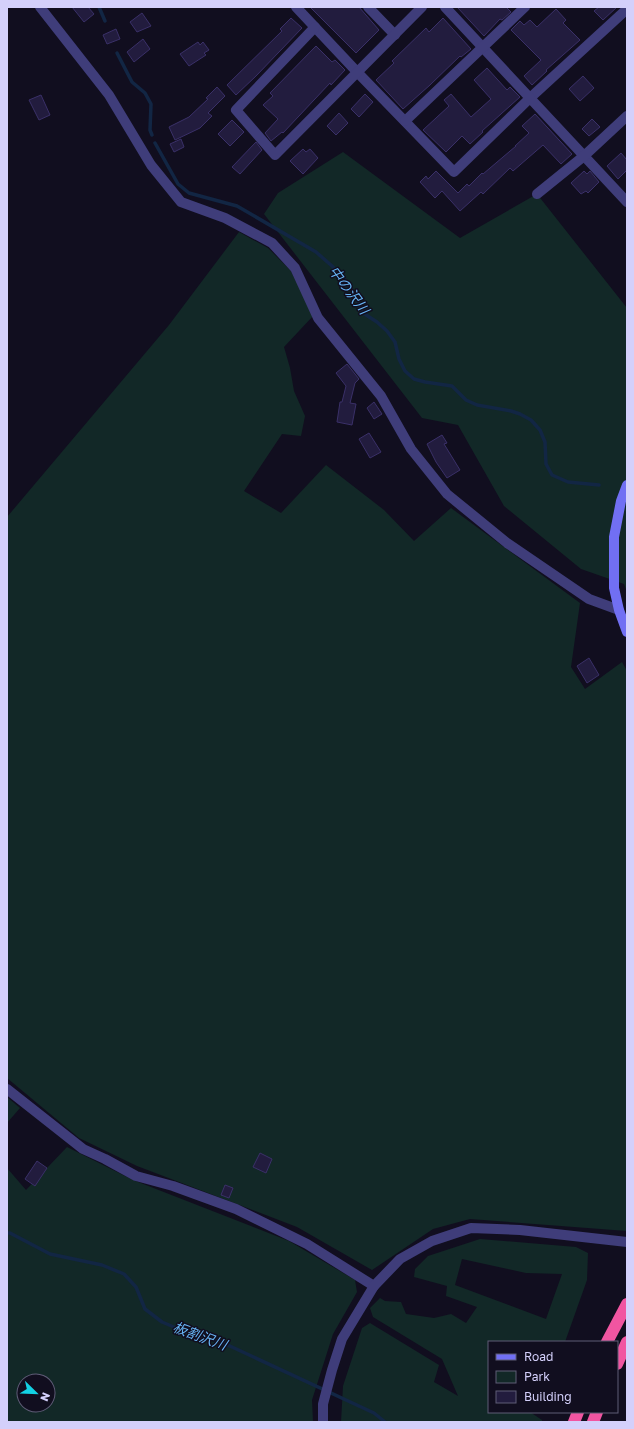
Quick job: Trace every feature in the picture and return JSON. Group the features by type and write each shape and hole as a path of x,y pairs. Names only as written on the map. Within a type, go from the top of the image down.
{"highway":[{"path":"608,1341 627,1304"},
{"path":"618,1362 627,1342"}],"street":[{"path":"40,7 109,95 151,165 181,202 225,218 272,243 295,268 318,318 382,396 411,449 447,494 507,543 589,599 619,610"},
{"path":"296,7 454,172 530,98 627,10"},
{"path":"368,7 395,35"},
{"path":"315,27 236,110 275,155 422,7"},
{"path":"445,7 627,202"},
{"path":"406,121 524,7"},
{"path":"537,194 584,156 627,116"},
{"path":"627,485 621,501 614,537 614,588 619,610 627,632"},
{"path":"7,1089 83,1149 136,1176 173,1186 236,1209 307,1244 374,1286"},
{"path":"323,1422 323,1404 342,1339 374,1286 400,1259 432,1241 471,1228 520,1230 627,1242"}],"green space":[{"path":"343,152 460,238 537,194 627,308 627,592 624,584 581,569 504,506 458,425 422,418 264,214 278,193"},
{"path":"239,232 268,248 291,271 313,316 284,347 294,391 305,416 301,436 282,434 244,491 281,513 326,465 384,510 414,541 451,508 580,603 571,667 585,689 622,662 627,671 627,1231 470,1219 433,1229 372,1270 297,1227 137,1166 79,1138 7,1078 7,517 169,325"},
{"path":"7,1097 20,1108 7,1123"},
{"path":"67,1147 133,1180 289,1241 355,1280 357,1292 333,1334 312,1400 313,1422 7,1422 7,1168 26,1190"},
{"path":"480,1239 576,1247 588,1253 587,1280 565,1341 488,1341 488,1413 532,1413 542,1420 542,1422 341,1422 343,1386 362,1328 370,1323 439,1365 434,1382 458,1396 442,1359 373,1317 370,1308 380,1298 385,1301 401,1302 406,1314 434,1318 451,1314 466,1323 477,1307 446,1296 447,1286 414,1277 415,1269 428,1256","holes":["462,1259 526,1273 562,1274 546,1319 455,1285"]}],"building":[{"path":"72,7 88,7 94,14 84,22"},
{"path":"310,7 359,7 379,30 356,53"},
{"path":"457,7 506,7 511,12 502,20 500,19 484,36"},
{"path":"599,7 617,7 603,20 594,11"},
{"path":"556,9 566,20 563,23 580,40 546,70 547,71 532,85 524,76 541,60 511,30 520,21 524,25 530,20 537,27"},
{"path":"142,13 151,26 137,32 130,22"},
{"path":"291,18 302,28 236,95 227,85 282,31 280,29"},
{"path":"443,18 471,49 461,57 460,56 403,109 376,80 394,63 392,61 426,28 429,32"},
{"path":"116,29 120,39 107,44 103,35"},
{"path":"143,39 150,49 134,62 127,52"},
{"path":"198,42 200,45 203,42 209,50 204,53 206,55 189,66 180,54"},
{"path":"316,46 332,62 335,60 345,70 331,85 330,83 283,133 282,132 271,141 265,133 278,119 263,105 273,96 270,93"},
{"path":"487,68 507,90 510,87 520,97 482,131 483,132 470,144 462,136 446,152 423,130 449,106 444,100 451,94 471,117 491,99 474,80"},
{"path":"583,76 594,88 580,101 569,89"},
{"path":"217,87 225,96 208,113 212,116 200,128 175,140 169,127 189,117 208,99 206,98"},
{"path":"365,94 373,102 359,117 351,109"},
{"path":"41,95 50,115 39,120 29,100"},
{"path":"339,113 348,123 336,135 327,126"},
{"path":"535,114 572,154 561,164 543,145 513,171 510,168 483,194 481,192 460,211 442,191 435,198 420,182 426,176 428,179 436,171 458,193 467,184 469,186 529,133 522,126"},
{"path":"592,119 600,127 589,136 582,129"},
{"path":"232,120 244,132 230,146 218,134"},
{"path":"181,139 184,147 174,152 170,144"},
{"path":"256,142 262,150 240,174 232,167"},
{"path":"303,149 306,152 310,149 318,158 303,174 290,161"},
{"path":"621,153 627,160 627,170 618,179 607,166"},
{"path":"584,171 587,174 590,171 599,182 588,193 586,191 581,194 571,183"},
{"path":"347,364 359,379 355,383 350,403 356,404 352,425 337,422 340,402 342,402 346,386 336,373"},
{"path":"374,402 382,414 374,419 367,408"},
{"path":"369,433 381,452 370,458 359,439"},
{"path":"442,435 447,443 444,444 460,470 447,478 436,462 427,444"},
{"path":"589,658 599,675 587,683 577,666"},
{"path":"260,1153 272,1159 266,1173 253,1167"},
{"path":"37,1161 47,1168 35,1186 25,1179"},
{"path":"225,1185 233,1188 229,1198 221,1195"}],"waterway":[{"name":"中の沢川","path":"99,7 105,21"},
{"name":"中の沢川","path":"117,53 132,82 145,93 151,104 150,130 152,135"},
{"name":"中の沢川","path":"155,143 178,184 189,193 237,206 316,252 332,266 354,293 363,313 387,331 395,342 399,359 405,371 414,379 452,386 466,400 477,405 511,411 531,420 540,430 545,442 546,464 552,475 568,482 599,485"},
{"name":"板割沢川","path":"7,1233 10,1233 50,1254 102,1265 124,1274 136,1287 145,1309 162,1322 200,1338 219,1341 374,1413 385,1422"}]}
